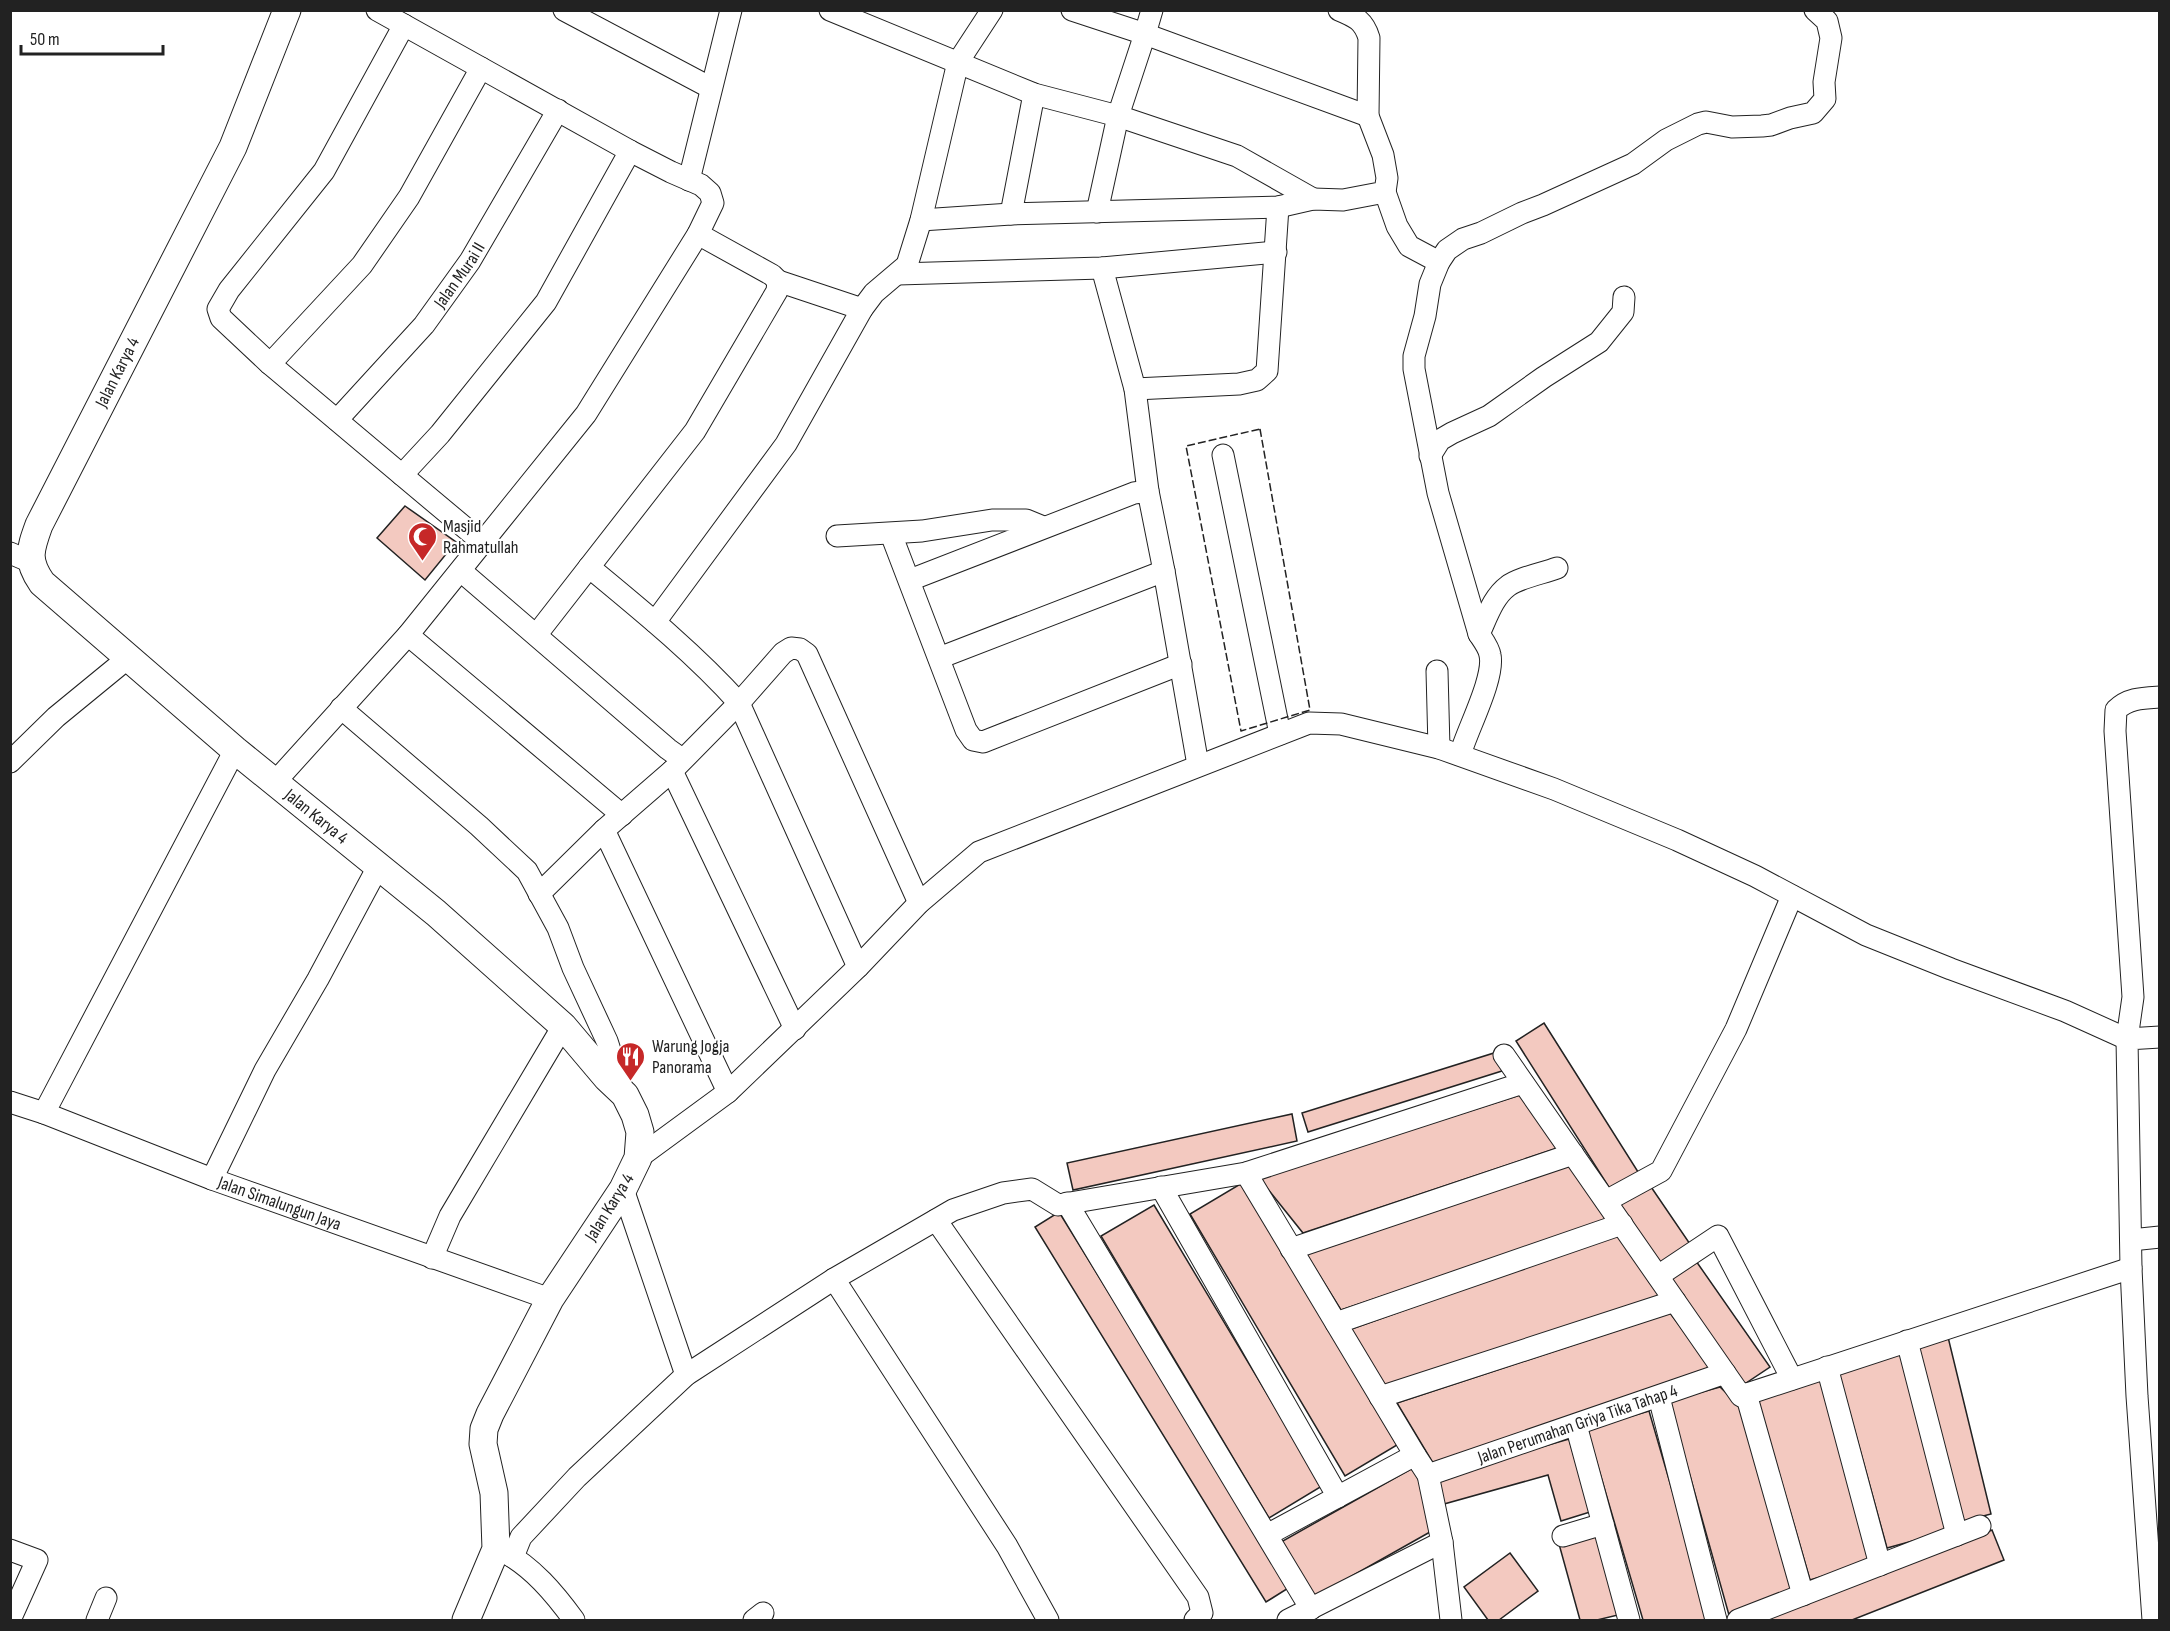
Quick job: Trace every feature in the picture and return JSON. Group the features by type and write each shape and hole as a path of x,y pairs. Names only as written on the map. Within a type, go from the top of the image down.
{"main road":[{"name":"Jalan Karya 4","path":"287,10 233,147 39,525 30,549 21,557 42,584 235,750 436,913 562,1026 607,1078 625,1095 639,1125 638,1158 623,1189 550,1299 490,1414 484,1430 483,1444 505,1553 466,1620"}],"street":[{"path":"275,782 408,635 586,414 698,234 713,203 713,197 701,185 630,151 377,10"},
{"path":"564,10 711,88"},
{"path":"830,10 1034,94 1118,116 1237,156 1313,199"},
{"path":"655,622 786,444 862,309 879,288 907,265 921,220 958,62 992,10"},
{"path":"1072,10 1145,34 1368,116"},
{"path":"1097,212 1118,116 1152,10"},
{"path":"1339,10 1360,20 1369,38 1368,116 1383,155 1387,178 1385,192 1397,226 1409,246 1439,262"},
{"path":"1460,755 1465,736 1488,680 1491,664 1490,653 1479,634 1438,494 1416,384 1414,356 1425,316 1430,284 1439,262 1447,250 1463,238 1481,233 1522,213 1544,206 1633,164 1666,140 1698,124 1732,127 1762,126 1814,113 1825,99 1824,82 1831,38 1827,21 1815,10"},
{"path":"689,180 731,11"},
{"path":"404,25 324,171 230,290 218,309 221,318 270,364 482,542"},
{"path":"270,364 362,265 409,197 482,68"},
{"path":"1011,214 1034,94"},
{"name":"Jalan Murai II","path":"337,420 424,325 470,261 558,110"},
{"path":"402,475 440,434 546,302 630,151"},
{"path":"921,220 1011,214 1278,207 1313,199 1343,200 1385,192"},
{"path":"1135,389 1239,384 1257,380 1267,371 1278,207"},
{"path":"698,234 772,275 778,281 862,309"},
{"path":"898,274 1102,268 1276,252"},
{"path":"1102,268 1135,389 1148,491 1198,765"},
{"path":"537,634 695,431 777,291 778,281"},
{"path":"1430,456 1440,440 1489,416 1599,342 1623,312 1624,297"},
{"path":"1223,455 1280,734"},
{"path":"910,580 1043,527 1134,493 1148,491"},
{"path":"837,536 891,534 992,520 1026,519 1043,527"},
{"path":"891,534 966,730 973,741 983,742 1181,664"},
{"path":"589,567 655,622 716,678 739,703 858,967"},
{"path":"1479,634 1499,594 1510,584 1557,568"},
{"path":"461,571 669,749 795,1029"},
{"path":"939,658 1164,571"},
{"path":"408,635 622,815"},
{"path":"539,894 604,830 677,765 739,703 783,653 791,648 800,649 807,654 919,903"},
{"path":"10,762 56,717 128,658"},
{"path":"1437,671 1438,748"},
{"path":"2153,1620 2137,1396 2131,1268 2127,1039 2133,997 2115,731 2116,710 2124,702 2160,696"},
{"path":"341,708 527,871 558,928 573,968 608,1041 625,1095"},
{"path":"638,1158 728,1092 858,967 919,903 979,852 1309,723 1341,724 1438,748 1554,789 1677,840 1755,876 1866,935 2066,1011 2127,1039 2160,1036"},
{"path":"44,1113 235,750"},
{"path":"604,830 728,1092"},
{"path":"212,1179 294,1017 318,979 379,865"},
{"path":"1606,1201 1661,1171 1736,1029 1791,896"},
{"path":"432,1258 450,1216 562,1026"},
{"path":"1504,1055 1741,1396 2131,1268"},
{"path":"574,1620 546,1585 505,1553 577,1477 687,1375 834,1279 953,1210 1003,1193 1032,1189 1058,1205 1246,1173 1523,1083"},
{"name":"Jalan Simalungun Jaya","path":"10,1102 44,1113 212,1179 550,1299"},
{"path":"1291,1249 1573,1154"},
{"path":"1246,1173 1428,1475 1442,1542 1451,1620"},
{"path":"1161,1187 1338,1497"},
{"path":"623,1189 687,1375"},
{"path":"1067,1203 1311,1608"},
{"path":"936,1220 1198,1597 1202,1613 1195,1620"},
{"path":"1336,1323 1622,1224"},
{"path":"1658,1276 1718,1236 1792,1379"},
{"path":"2131,1240 2160,1237"},
{"path":"834,1279 1007,1546 1048,1620"},
{"path":"1380,1397 1675,1300"},
{"path":"1907,1341 1958,1535"},
{"path":"1827,1367 1880,1565"},
{"name":"Jalan Perumahan Griya Tika Tahap 4","path":"1428,1475 1725,1373"},
{"path":"1746,1394 1803,1595"},
{"path":"1659,1397 1716,1620"},
{"path":"1576,1425 1629,1620"},
{"path":"1267,1535 1415,1455"},
{"path":"1563,1536 1603,1524"},
{"path":"1738,1620 1980,1526"},
{"path":"1288,1620 1442,1542"},
{"path":"10,1550 38,1560 10,1620"},
{"path":"97,1620 106,1598"}],"building":[{"name":"Masjid Rahmatullah","path":"405,506 456,542 425,580 377,538"},
{"path":"1544,1023 1640,1175 1612,1192 1516,1041"},
{"path":"1494,1053 1505,1070 1308,1132 1302,1113"},
{"path":"1523,1094 1558,1148 1303,1233 1259,1178"},
{"path":"1292,1114 1297,1141 1073,1190 1067,1163"},
{"path":"1572,1165 1609,1220 1341,1310 1305,1252"},
{"path":"1647,1181 1690,1244 1661,1264 1618,1201"},
{"path":"1242,1183 1397,1445 1345,1476 1190,1214"},
{"path":"1154,1205 1322,1486 1269,1518 1101,1236"},
{"path":"1059,1212 1290,1587 1266,1602 1035,1227"},
{"path":"1620,1233 1663,1296 1383,1388 1349,1330"},
{"path":"1696,1261 1770,1367 1743,1385 1670,1279"},
{"path":"1670,1313 1711,1367 1433,1463 1397,1403"},
{"path":"1948,1337 1991,1514 1960,1522 1917,1345"},
{"path":"1900,1353 1949,1531 1887,1548 1838,1370"},
{"path":"1821,1378 1874,1561 1810,1580 1757,1397"},
{"path":"1720,1387 1745,1411 1797,1595 1729,1615 1669,1401"},
{"path":"1649,1411 1710,1620 1643,1620 1587,1429"},
{"path":"1569,1439 1590,1512 1561,1521 1548,1475 1444,1504 1436,1477"},
{"path":"1411,1469 1420,1477 1430,1532 1313,1598 1281,1542"},
{"path":"1992,1530 2004,1560 1852,1620 1764,1620"},
{"path":"1596,1534 1618,1615 1597,1620 1580,1620 1559,1544"},
{"path":"1510,1553 1538,1591 1499,1620 1488,1620 1464,1587"}],"fence":[{"path":"1260,429 1310,710 1241,731 1186,446 1260,429"}],"place":[{"name":"Masjid Rahmatullah","path":"422,562"},
{"name":"Warung Jogja Panorama","path":"631,1082"}]}
